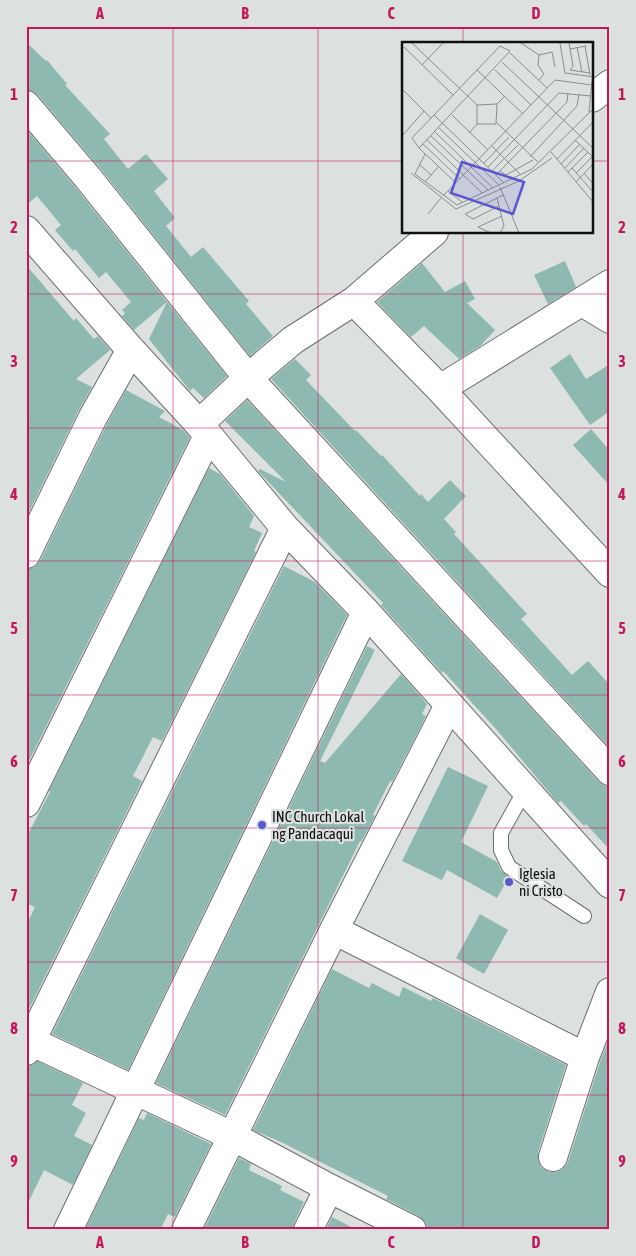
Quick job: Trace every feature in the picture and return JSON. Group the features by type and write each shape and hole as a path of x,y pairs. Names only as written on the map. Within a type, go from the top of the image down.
{"street":[{"path":"594,96 610,84"},
{"path":"26,105 88,178 248,378 610,771"},
{"path":"26,230 203,430 285,528 366,612 610,884"},
{"path":"26,803 203,430 248,378 293,340 354,301 432,234"},
{"path":"440,389 610,284"},
{"path":"354,301 440,389 610,573"},
{"path":"582,302 610,319"},
{"path":"28,545 93,418 131,350"},
{"path":"285,528 28,1044 232,1136 328,1188 412,1230"},
{"path":"68,1230 366,612"},
{"path":"186,1230 334,930 449,705"},
{"path":"334,930 585,1057"},
{"path":"553,1157 585,1057 610,992"},
{"path":"308,1230 328,1188"}],"lane":[{"path":"525,790 500,833 501,850 509,866 584,916"}],"building":[{"path":"26,42 47,60 67,84 65,85 110,134 104,139 128,169 146,154 168,179 154,191 175,218 166,226 191,257 203,247 249,301 246,304 273,336 250,356 100,168 38,95 26,90"},
{"path":"26,129 167,302 134,330 122,316 125,313 122,310 131,302 106,272 99,278 75,249 73,251 55,230 61,225 37,196 26,205"},
{"path":"565,261 576,287 548,304 534,275"},
{"path":"422,263 445,292 465,281 475,299 467,303 495,330 480,346 459,359 424,326 411,337 377,302"},
{"path":"26,265 74,321 76,318 94,339 98,336 110,350 76,379 92,387 26,518"},
{"path":"167,302 227,376 204,398 193,388 190,391 149,339"},
{"path":"570,354 586,379 610,364 610,411 590,425 550,368"},
{"path":"295,359 311,375 306,380 355,431 382,455 420,496 421,494 428,502 450,480 466,496 444,519 456,532 454,534 527,614 521,619 572,675 588,661 610,685 610,748 271,379"},
{"path":"126,390 165,411 159,417 183,430 190,437 26,767 26,569 34,567 40,561 107,424"},
{"path":"247,400 599,782 605,786 610,786 610,850 561,801 558,803 496,729 443,671 442,673 381,605 383,603 258,471 260,469 286,482 225,421"},
{"path":"591,429 610,451 610,486 573,445"},
{"path":"209,468 220,474 254,516 249,527 262,533 254,551 256,552 162,741 153,737 133,776 142,781 26,1015 26,926 35,907 26,903 26,838"},
{"path":"284,566 315,582 347,615 128,1070 52,1034"},
{"path":"367,646 375,650 320,761 325,763 401,674 427,704 422,714 426,716 392,782 390,781 373,815 375,816 360,841 225,1115 156,1083"},
{"path":"448,767 488,786 461,842 497,862 501,871 509,877 497,898 447,870 442,880 402,861"},
{"path":"480,914 508,930 484,974 456,958"},
{"path":"332,969 369,988 372,983 399,997 403,987 431,1001 433,998 566,1065 538,1152 538,1160 541,1167 549,1172 563,1169 568,1162 610,1036 610,1230 428,1230 425,1222 419,1216 386,1199 388,1196 253,1130"},
{"path":"37,1061 83,1083 72,1105 86,1113 74,1136 92,1145 73,1185 44,1170 26,1207 26,1067"},
{"path":"147,1113 211,1144 175,1217 168,1214 160,1230 85,1230 139,1118 144,1120"},
{"path":"239,1158 251,1164 249,1170 282,1186 280,1190 304,1202 294,1223 293,1230 204,1229"},
{"path":"332,1217 357,1230 326,1230"}],"place":[{"name":"INC Church Lokal ng Pandacaqui","path":"262,825"},
{"name":"Iglesia ni Cristo","path":"509,882"}]}
